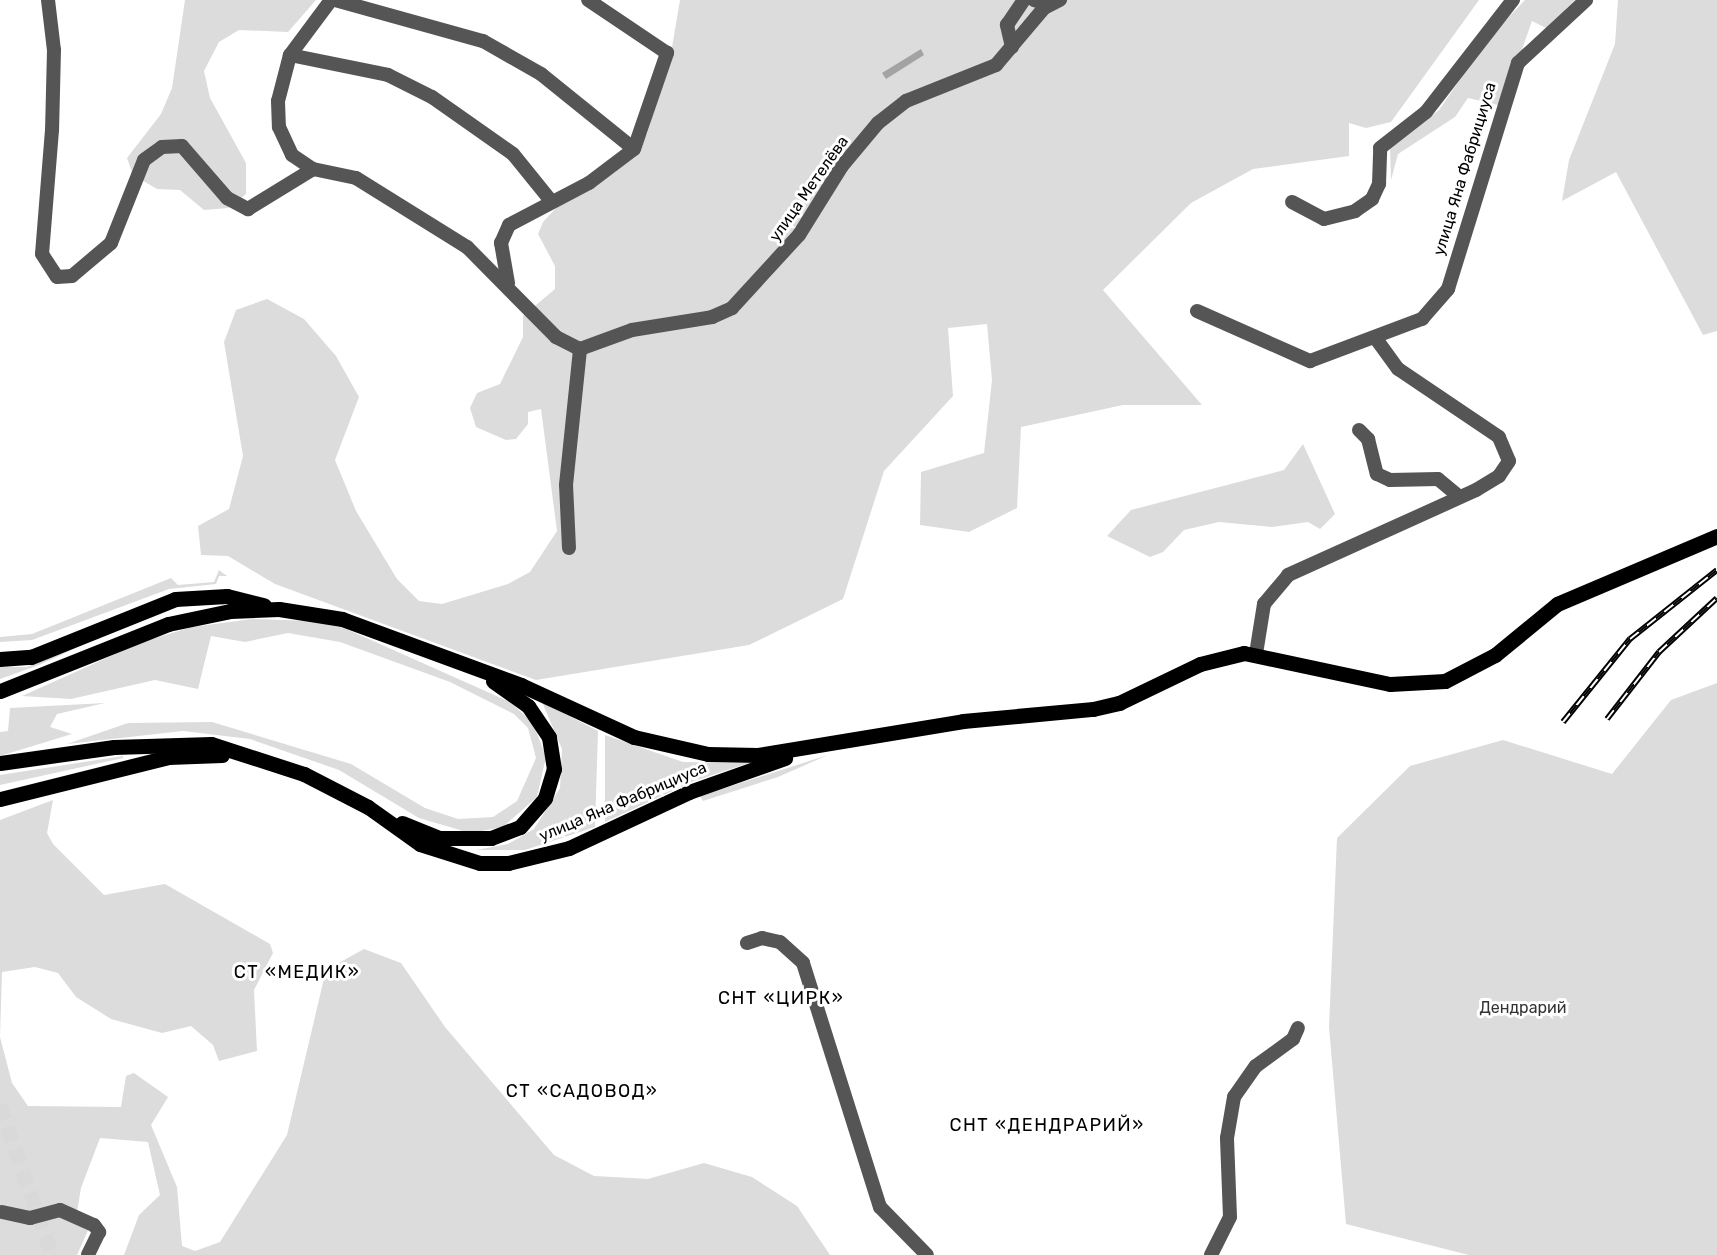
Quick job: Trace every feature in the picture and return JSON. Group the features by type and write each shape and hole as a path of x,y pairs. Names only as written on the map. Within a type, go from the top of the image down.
{"main road":[{"name":"улица Яна Фабрициуса","path":"0,691 168,624 230,610 279,609 342,619 471,666 665,746 758,755 816,748 963,721 1102,707 1200,664 1256,654 1390,684 1445,681 1495,655 1557,604 1717,536"},
{"path":"0,659 31,657 175,599 227,596 279,609"},
{"path":"368,807 456,841 507,833 538,809 554,770 549,737 528,706 471,666"},
{"name":"улица Яна Фабрициуса","path":"0,763 185,743 212,744 274,762 368,807 420,844 480,863 508,863 569,848 689,792 816,748"},
{"path":"0,799 168,757 214,754 274,762"}],"street":[{"path":"48,0 54,50 52,130 42,254 57,277 72,276 111,243 144,160 162,147 182,146 227,198 248,209 270,200 313,169"},
{"path":"569,548 565,495 580,349 556,337 508,283 398,201 342,172 313,169 292,154 277,115 290,55 333,0 483,42 541,74 634,149"},
{"path":"508,283 503,235 509,225 589,183 634,149 667,53 588,0"},
{"path":"1012,47 1007,25 1024,0"},
{"path":"1039,3 1060,0"},
{"path":"1292,202 1324,219 1356,211 1372,199 1379,184 1380,148 1426,112 1513,0"},
{"name":"улица Яна Фабрициуса","path":"1197,310 1301,360 1319,360 1377,340 1422,319 1442,300 1518,63 1586,0"},
{"name":"улица Метелёва","path":"580,349 632,330 712,317 732,308 800,235 842,166 878,123 906,100 996,65 1012,47 1039,3"},
{"path":"290,55 388,75 432,96 513,154 551,201"},
{"path":"1256,654 1264,604 1278,583 1503,472 1510,454 1506,446 1398,369 1377,340"},
{"path":"1359,430 1368,439 1377,474 1390,480 1438,478 1458,496"},
{"path":"747,943 762,938 780,942 803,963 880,1207 927,1255"},
{"path":"1211,1255 1230,1217 1227,1138 1234,1097 1256,1066 1293,1039 1298,1028"},
{"path":"2,1212 30,1218 60,1210 94,1225 99,1232 88,1255"}],"green space":[{"path":"185,0 316,0 288,32 239,30 219,42 204,71 210,98 246,163 246,194 228,208 204,210 180,190 157,189 133,175 127,158 161,114 172,88"},
{"path":"680,0 1479,0 1391,122 1366,128 1349,123 1349,156 1253,169 1191,203 1103,290 1202,405 1123,405 1021,427 1017,508 969,532 920,525 921,472 984,453 992,380 987,324 948,328 953,396 884,471 843,599 749,645 536,680 275,584 228,556 201,555 198,526 229,509 243,456 224,342 236,310 267,299 304,319 336,356 359,397 335,460 356,511 397,579 419,601 442,604 508,584 530,572 557,531 541,409 528,412 528,424 516,439 506,440 476,427 470,408 477,393 500,384 523,337 523,316 555,289 555,266 538,234 543,222 557,207 614,173 647,134 670,59"},
{"path":"1525,0 1575,0 1546,28 1532,21 1502,106 1468,98 1455,117 1398,154 1391,180 1390,147 1439,110 1489,38"},
{"path":"1618,0 1717,0 1717,331 1703,335 1616,172 1562,201 1569,160 1615,44"},
{"path":"1303,444 1335,514 1320,529 1308,522 1272,527 1219,522 1184,530 1163,552 1150,557 1107,536 1131,510 1284,470"},
{"path":"219,570 227,576 219,576 216,584 169,589 32,640 0,642 0,637 32,634 171,578 178,585 214,582"},
{"path":"252,619 313,621 344,628 510,702 533,723 546,757 537,797 503,827 470,833 419,818 339,770 250,739 183,731 67,744 128,723 212,722 351,764 425,808 458,819 493,817 517,801 536,758 528,728 514,714 450,682 340,642 288,633 245,642 211,636 198,689 155,680 71,699 22,696 142,642 192,627"},
{"path":"76,648 0,679 0,667 26,667"},
{"name":"Дендрарий","path":"1717,683 1717,1255 1469,1255 1346,1224 1329,1027 1337,838 1410,766 1503,740 1612,774 1671,700"},
{"path":"542,702 598,731 595,827 525,850 476,850 508,844 534,829 560,788 562,749"},
{"path":"105,703 57,714 50,727 72,734 0,756 0,732 8,731 10,708"},
{"path":"605,735 683,762 749,763 694,781 605,822"},
{"path":"828,755 778,777 703,801 700,796"},
{"path":"123,756 123,758 0,785 0,775"},
{"path":"53,800 47,833 53,844 104,895 165,884 270,944 273,953 254,990 257,1051 219,1061 213,1045 191,1026 162,1033 111,1019 76,997 58,973 35,967 2,972 0,1037 0,820"},
{"path":"364,949 401,963 445,1027 554,1155 594,1176 648,1179 704,1163 752,1177 797,1206 830,1255 124,1255 139,1215 160,1195 148,1142 100,1138 81,1188 77,1212 90,1226 77,1255 0,1255 0,1037 12,1083 28,1106 121,1107 126,1076 134,1073 168,1097 151,1125 177,1187 182,1246 195,1251 220,1242 287,1135 326,970"}],"shaded area":[{"path":"921,49 924,55 886,79 882,73"}],"tunnel":[{"path":"0,1105 52,1255"}],"railway":[{"path":"1563,722 1630,639 1717,570"},
{"path":"1607,719 1659,652 1717,598"}],"district":[{"name":"СТ «МЕДИК»","path":"297,972"},
{"name":"СНТ «ЦИРК»","path":"781,998"},
{"name":"СТ «САДОВОД»","path":"582,1091"},
{"name":"СНТ «ДЕНДРАРИЙ»","path":"1047,1125"}]}
